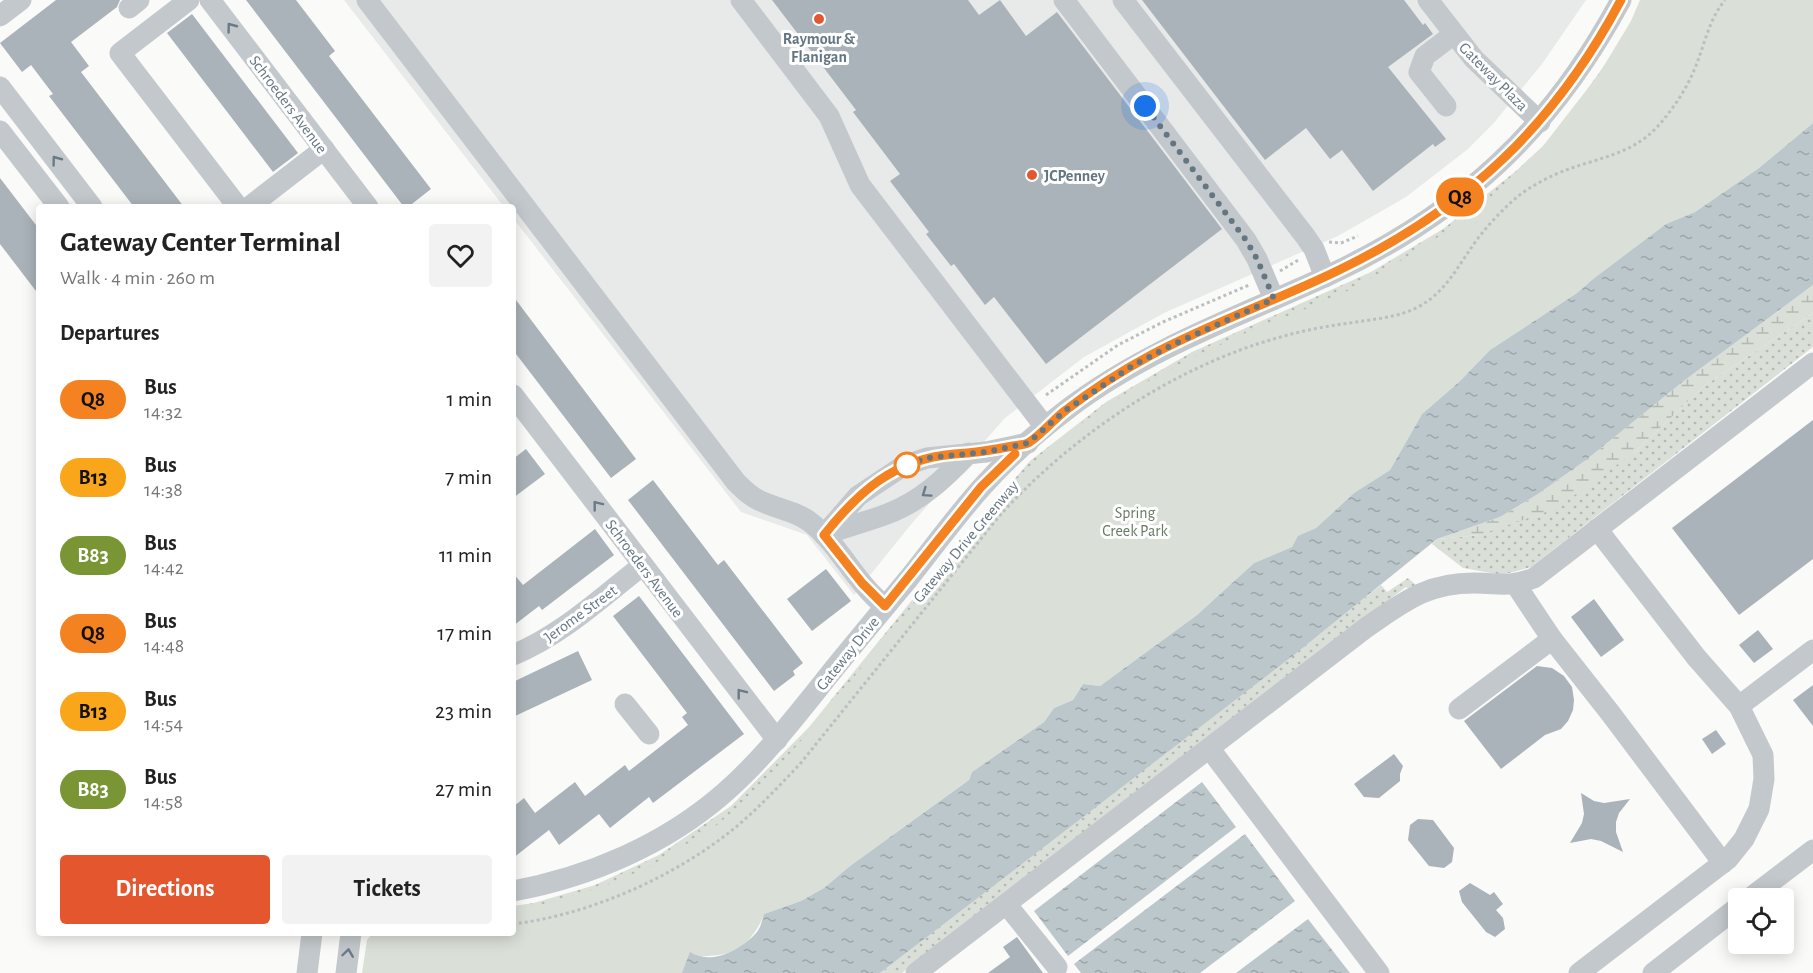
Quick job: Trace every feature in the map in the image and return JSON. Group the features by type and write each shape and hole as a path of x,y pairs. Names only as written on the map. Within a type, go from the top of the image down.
{"street":[{"path":"0,16 21,0"},
{"path":"189,0 120,53 235,204"},
{"name":"Schroeders Avenue","path":"210,0 366,204"},
{"path":"367,0 736,482 761,501 802,517 824,535 862,583 885,606"},
{"path":"741,0 830,116 860,184 1045,427"},
{"path":"1064,0 1246,240 1274,299"},
{"path":"1123,0 1305,236 1314,249 1324,277"},
{"name":"Gateway Plaza","path":"1428,0 1481,67 1540,122"},
{"name":"Gateway Drive","path":"516,890 536,887 611,862 660,838 722,795 777,740 981,487 1045,427 1086,395 1139,362 1383,248 1448,205 1497,167 1540,122 1589,55 1621,0"},
{"path":"1446,106 1419,72 1425,56 1454,34"},
{"path":"0,87 90,204"},
{"path":"0,131 57,204"},
{"path":"253,204 324,149"},
{"path":"916,973 1367,627 1422,592 1474,583 1516,585 1534,578 1813,363"},
{"name":"Schroeders Avenue","path":"516,405 521,422 643,565 777,740"},
{"path":"824,535 858,496 894,471 927,458 1028,443"},
{"path":"824,535 882,516 911,503 939,484 969,453"},
{"path":"1579,973 1723,863 1744,839 1760,809 1764,779 1763,755 1739,705 1696,657 1597,528"},
{"name":"Jerome Street","path":"516,653 558,632 643,565"},
{"path":"1516,585 1552,639 1723,863"},
{"path":"1460,709 1552,639"},
{"path":"1739,705 1813,650"},
{"path":"625,704 649,734"},
{"path":"1210,749 1379,973"},
{"path":"1763,888 1813,850"},
{"path":"1007,905 1057,967"},
{"path":"1653,973 1728,915"},
{"path":"307,973 312,936"},
{"path":"346,973 351,936"}],"path":[{"name":"Gateway Drive Greenway","path":"516,923 568,912 616,897 683,864 730,831 776,790 800,764 1001,514 1026,487 1087,435 1178,376 1226,356 1277,338 1402,314 1420,306 1446,286 1478,238 1503,209 1519,196 1565,170 1632,147 1651,132 1684,91 1713,18 1725,0"},
{"path":"1328,242 1341,243 1358,236"},
{"path":"1278,272 1300,259"},
{"path":"1046,395 1118,345 1163,322 1252,284"}],"shaded area":[{"path":"344,0 1586,0 1542,64 1493,124 1468,149 1406,197 1338,236 1164,313 1084,357 1005,418 913,522 854,595 807,535 741,512 516,222 516,204 502,204"}],"green space":[{"name":"Spring Creek Park","path":"1640,0 1813,0 1813,123 1759,168 1695,212 1666,224 1577,293 1490,350 1459,382 1422,414 1390,470 1354,493 1316,528 1299,536 1292,547 1254,563 1197,615 1100,686 1083,684 1073,700 1054,708 1044,722 972,772 969,780 850,866 824,888 801,901 764,914 751,937 737,950 697,958 682,973 362,973 367,940 370,936 516,936 516,909 554,902 607,885 649,867 713,828 757,792 1010,488 1041,457 1076,427 1128,392 1252,330 1338,296 1389,268 1471,216 1536,155 1599,74 1631,21"},
{"path":"1630,29 1686,75 783,769 732,818 648,873 573,902 516,914 516,906 534,903 595,885 659,855 731,806 810,726 942,563 1030,461 1106,402 1192,352 1371,272 1443,229 1516,171 1555,135"},
{"path":"1813,285 1813,313 1704,386 1635,452 1555,509 1479,535 1437,539 1500,517 1538,494 1586,460 1685,380"},
{"path":"1813,313 1813,347 1531,567 1502,575 1463,568 1432,544 1437,539 1479,535 1635,452 1704,386"},
{"path":"1408,578 1416,585 1410,590 1406,587 902,973 880,973 1381,585 1387,592"}],"water":[{"path":"1813,123 1813,285 1685,380 1586,460 1538,494 1500,517 1437,539 1295,654 880,973 682,973 690,952 699,956 717,957 743,945 758,930 764,914 801,901 824,888 850,866 969,780 972,772 1044,722 1054,708 1073,700 1083,684 1100,686 1197,615 1254,563 1292,547 1298,536 1316,528 1354,493 1390,470 1422,414 1459,382 1490,350 1577,293 1666,224 1695,212 1759,168"},
{"path":"1202,782 1236,827 1068,956 1034,911"},
{"path":"1245,834 1295,901 1200,973 1081,973 1074,964"},
{"path":"1308,919 1350,973 1236,973"}],"building":[{"path":"56,0 120,0 117,7 71,42 89,66 81,72 182,204 132,204 49,96 53,94 31,65 22,72 0,43"},
{"path":"246,0 296,0 335,51 329,56 431,189 412,204 402,204"},
{"path":"772,0 968,0 979,15 1000,0 1026,36 1057,12 1222,229 1046,364 994,297 985,305 954,264 951,266 926,234 929,232 890,181 900,174 853,112 856,110"},
{"path":"1142,0 1404,0 1433,34 1388,67 1446,139 1435,147 1433,144 1373,191 1342,150 1330,159 1306,128 1265,160"},
{"path":"192,14 298,153 273,172 167,33"},
{"path":"0,178 36,225 36,291 0,244"},
{"path":"516,300 636,459 611,478 516,354"},
{"path":"1813,420 1813,559 1739,615 1672,528"},
{"path":"526,449 545,474 516,496 516,457"},
{"path":"653,480 718,565 724,560 803,663 793,671 795,675 774,691 628,500"},
{"path":"595,529 614,555 542,610 539,606 516,624 516,577 523,585"},
{"path":"826,569 851,601 812,631 787,599"},
{"path":"639,596 744,734 653,803 649,797 610,828 599,814 559,845 549,830 516,856 516,805 524,798 535,813 575,782 585,796 625,765 629,771 688,725 682,717 687,713 613,616"},
{"path":"1594,599 1624,640 1601,657 1571,617"},
{"path":"1758,630 1773,649 1754,663 1739,645"},
{"path":"578,651 592,680 516,716 516,681"},
{"path":"1537,666 1552,668 1564,676 1572,687 1573,710 1561,729 1545,735 1501,769 1464,721"},
{"path":"1813,685 1813,726 1793,700"},
{"path":"1716,730 1726,744 1712,754 1702,739"},
{"path":"1394,754 1403,766 1400,781 1379,798 1364,797 1354,784"},
{"path":"1581,793 1594,801 1604,803 1630,799 1619,813 1616,822 1616,832 1623,852 1601,841 1591,839 1570,843 1582,823 1584,814"},
{"path":"1418,819 1433,820 1454,848 1452,862 1444,868 1429,866 1408,840 1410,825"},
{"path":"1470,883 1490,895 1494,892 1503,904 1496,910 1503,918 1505,929 1495,937 1486,932 1462,902 1459,891"},
{"path":"1017,937 1043,973 988,973 1010,957 1003,947"}],"bus line":[{"name":"Q8","path":"1015,454 981,487 885,606 862,583 824,535 858,496 903,466 940,455 986,452 1028,443 1086,395 1132,366 1174,344 1340,270 1383,248 1432,217 1497,167 1540,122 1586,58 1621,0"}],"place":[{"name":"Raymour & Flanigan","path":"819,19"},
{"name":"JCPenney","path":"1032,175"}],"route":[{"path":"907,465 903,466 940,455 986,452 1028,443 1086,395 1132,366 1174,344 1274,299 1246,240 1145,106"}]}
